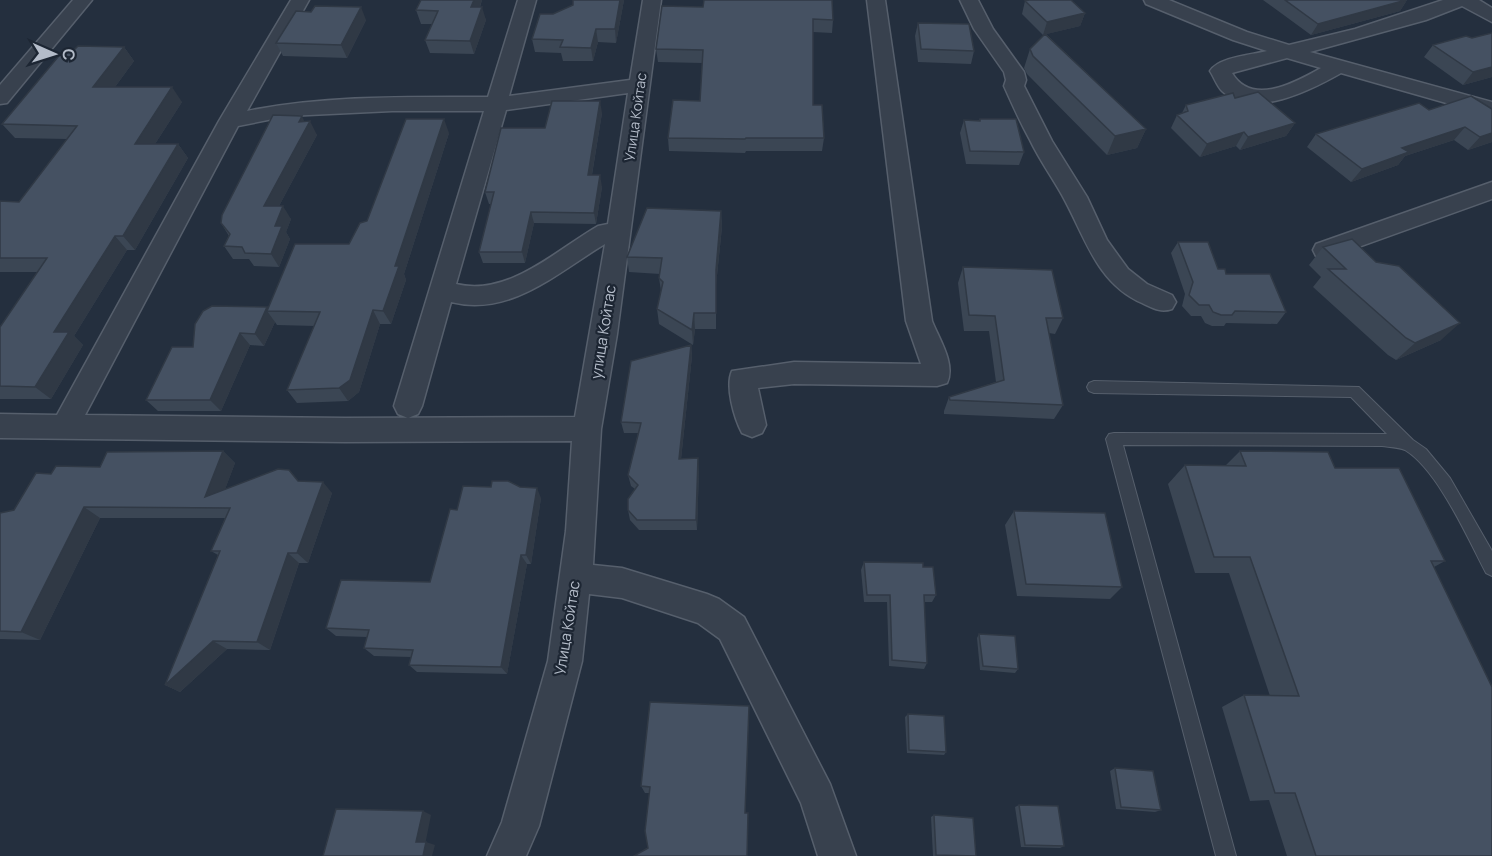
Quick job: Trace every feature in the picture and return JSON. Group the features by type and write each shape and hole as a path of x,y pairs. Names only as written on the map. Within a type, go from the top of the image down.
{"street":[{"path":"0,98 83,0"},
{"path":"65,426 230,121 300,0"},
{"path":"408,406 527,0"},
{"name":"Улица Койтас","path":"618,233 652,0"},
{"path":"752,425 742,379 794,373 937,375 933,355 919,321 876,0"},
{"path":"969,0 984,29 1014,72 1016,80 1014,86 1096,243 1119,276 1138,291 1163,302"},
{"path":"1154,0 1240,36 1492,109"},
{"path":"1338,66 1302,86 1268,97 1253,97 1237,93 1224,82 1220,71 1419,16 1460,0"},
{"path":"1466,0 1492,16"},
{"path":"230,121 288,109 393,104 498,104 639,85"},
{"path":"1325,250 1492,190"},
{"path":"443,290 456,295 474,297 500,293 527,283 606,232 618,233"},
{"name":"улица Койтас","path":"587,429 604,334 618,233"},
{"path":"0,426 345,430 587,429"},
{"name":"Улица Койтас","path":"506,856 520,826 565,661 581,531 587,429"},
{"path":"576,578 622,583 707,610 732,628 818,797 837,856"}],"lane":[{"path":"1094,387 1354,391 1408,445 1426,459 1459,507 1492,568"},
{"path":"1226,856 1190,729 1114,439 1382,440 1408,445"}],"building":[{"path":"421,0 474,0 471,7 482,7 470,41 425,40 438,11 416,10"},
{"path":"573,0 620,0 615,29 596,29 591,48 560,47 563,40 532,39 540,14 553,14 573,5"},
{"path":"704,0 832,0 833,20 813,19 813,105 822,105 824,138 668,138 673,100 700,101 703,50 656,49 662,6 703,7"},
{"path":"1071,0 1085,13 1047,22 1025,1"},
{"path":"1285,0 1406,0 1318,24"},
{"path":"315,6 361,7 341,45 276,43 296,11 311,12"},
{"path":"918,23 969,24 974,51 921,49"},
{"path":"1492,33 1492,67 1473,72 1433,45 1466,36 1472,38"},
{"path":"1045,34 1146,129 1115,136 1033,56 1030,49"},
{"path":"78,46 124,47 93,87 172,87 135,144 178,144 123,236 115,236 54,332 69,332 35,387 0,386 0,327 47,258 0,258 0,201 19,202 77,126 2,124 63,51 73,51"},
{"path":"1258,92 1295,123 1248,137 1244,132 1207,144 1177,115 1188,111 1186,105 1233,93 1235,98"},
{"path":"1471,96 1492,109 1492,133 1480,137 1465,127 1402,148 1409,152 1362,169 1316,134 1419,103 1429,110"},
{"path":"552,101 600,101 588,175 600,175 594,213 531,212 522,252 479,252 494,192 485,192 501,128 545,128"},
{"path":"273,115 302,116 299,122 310,121 264,206 283,206 275,226 282,226 271,254 245,253 242,247 224,246 230,234 221,223 222,215"},
{"path":"406,119 444,119 395,266 399,266 383,311 373,310 350,380 339,388 287,390 320,312 267,311 295,244 349,244 360,223 367,221"},
{"path":"980,119 1016,119 1024,152 970,151 964,120 980,121"},
{"path":"647,208 721,211 716,270 716,313 694,313 692,330 657,309 663,282 659,278 662,258 627,257"},
{"path":"1352,239 1376,262 1399,266 1460,323 1415,343 1406,338 1328,269 1346,269 1323,247"},
{"path":"1178,242 1208,242 1218,269 1225,269 1226,274 1270,274 1286,312 1235,311 1232,315 1221,315 1213,312 1209,305 1199,305 1189,295 1193,282"},
{"path":"963,267 1052,270 1063,318 1046,318 1063,405 950,400 949,397 1004,380 995,316 969,315"},
{"path":"212,306 267,307 255,334 240,333 210,400 146,400 172,347 193,347 195,324 203,311"},
{"path":"691,345 679,459 698,458 696,520 637,520 628,510 628,499 638,485 628,475 641,423 621,422 631,361"},
{"path":"223,451 205,497 278,469 289,470 298,481 323,482 297,553 288,553 257,642 213,641 165,685 220,551 211,551 230,508 84,507 21,632 0,631 0,513 14,510 36,473 51,474 56,466 100,467 107,452"},
{"path":"1240,451 1328,452 1335,468 1399,468 1445,561 1431,561 1492,687 1492,856 1316,856 1295,793 1275,793 1244,695 1299,696 1250,557 1214,557 1185,465 1246,466"},
{"path":"492,481 508,481 520,487 537,488 526,555 521,555 501,667 409,665 413,650 364,648 369,630 326,628 341,580 430,582 450,509 457,510 463,486 491,487"},
{"path":"1014,511 1105,513 1122,587 1026,584"},
{"path":"864,562 923,563 923,567 933,567 936,595 924,595 927,663 892,660 890,595 867,595"},
{"path":"979,634 1015,636 1018,669 983,666"},
{"path":"650,702 749,706 745,813 748,813 747,856 634,856 648,848 645,831 650,787 641,786"},
{"path":"908,714 944,716 946,752 909,750"},
{"path":"1115,768 1153,771 1161,810 1121,807"},
{"path":"1019,805 1058,806 1064,846 1025,845"},
{"path":"336,809 423,811 416,842 426,842 423,856 323,856"},
{"path":"934,815 973,818 976,856 936,855"}]}
